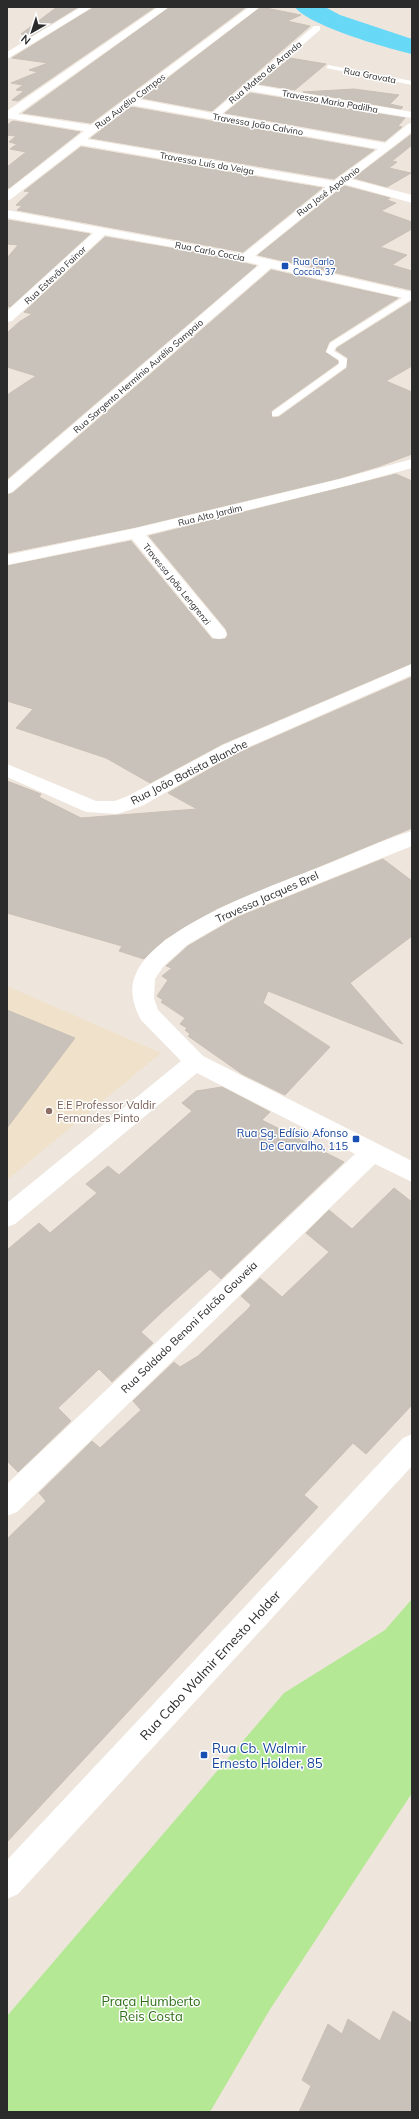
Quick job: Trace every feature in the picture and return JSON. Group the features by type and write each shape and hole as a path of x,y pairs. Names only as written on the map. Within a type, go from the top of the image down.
{"street":[{"path":"7,56 88,7"},
{"path":"8,115 164,7"},
{"name":"Rua Aurélio Campos","path":"7,197 129,101 256,7"},
{"name":"Rua Mateo de Aranda","path":"214,116 317,28"},
{"name":"Travessa Maria Padilha","path":"248,87 412,115"},
{"name":"Travessa João Calvino","path":"129,101 387,147"},
{"path":"8,115 93,129"},
{"name":"Rua José Apolonio","path":"246,258 412,126"},
{"name":"Travessa Luís da Veiga","path":"78,142 340,182 412,198"},
{"name":"Rua Carlo Coccia","path":"7,214 246,258 412,296"},
{"name":"Rua Estevão Fainor","path":"7,318 102,231"},
{"name":"Rua Sargento Hermínio Aurélio Sampaio","path":"7,489 269,264"},
{"name":"Rua Alto Jardim","path":"7,560 136,533 345,482 412,463"},
{"name":"Travessa João Lengrenzi","path":"136,533 218,634"},
{"name":"Rua João Batista Blanche","path":"7,770 93,807 117,808 135,801 228,749 412,669"},
{"name":"Travessa Jacques Brel","path":"412,838 230,911 180,940 156,962 145,977 143,998 149,1014 195,1062 412,1172"},
{"path":"7,1217 195,1062"},
{"name":"Rua Soldado Benoni Falcão Gouveia","path":"7,1503 372,1152"},
{"name":"Rua Cabo Walmir Ernesto Holder","path":"7,1883 412,1447"}],"lane":[{"name":"Rua Gravata","path":"328,67 412,83"},
{"path":"275,414 343,365 343,359 330,352 330,348 333,345 412,296"}],"shaded area":[{"name":"E.E Professor Valdir Fernandes Pinto","path":"7,986 161,1053 7,1180"}],"green space":[{"name":"Praça Humberto Reis Costa","path":"412,1599 412,1793 269,2011 210,2112 7,2112 7,2016 284,1693 385,1630"}],"building":[{"path":"57,7 78,7 31,36 21,34"},
{"path":"94,7 155,7 18,101 12,100 24,91 16,90 23,85 11,83 38,72 29,70 48,63 12,58"},
{"path":"170,7 246,7 91,123 23,113"},
{"path":"261,7 301,15 287,21 310,26 212,111 142,98"},
{"path":"290,58 326,64 295,90 259,84"},
{"path":"354,89 399,95 390,104 403,107 401,109 303,92"},
{"path":"250,93 405,118 398,126 402,127 385,141 225,113"},
{"path":"131,107 374,150 334,179 91,138"},
{"path":"13,121 80,132 9,188 7,187 7,167 26,152 10,149 17,144 9,142 16,136 7,135 7,125"},
{"path":"412,134 412,145 392,161 397,162 389,168 411,173 387,187 354,178"},
{"path":"81,147 322,188 243,252 17,210 22,206 16,205 30,192 24,191"},
{"path":"344,186 390,198 387,200 396,203 381,211 412,222 412,229 380,247 407,255 392,265 412,271 412,290 258,255"},
{"path":"7,220 90,234 10,307 7,306 7,258 18,245 7,244"},
{"path":"105,237 211,255 256,266 7,479 7,395 36,376 7,367 7,333 19,322 32,314 24,312"},
{"path":"271,270 398,298 329,342 325,352 338,361 338,363 271,411 272,418 279,417 347,368 348,358 336,350 337,348 412,301 412,366 386,381 412,392 412,454 380,466 340,478 136,527 7,553 7,495 13,493"},
{"path":"396,474 412,481 412,663 222,744 150,783 106,758 16,728 33,709 7,701 7,566 131,541 212,639 225,639 228,635 226,629 149,536"},
{"path":"412,677 412,828 218,908 165,939 144,959 119,951 122,946 7,913 7,781 41,794 39,797 81,818 197,809 168,793 236,754"},
{"path":"383,859 412,881 412,936 350,983 403,1044 268,991 263,1003 330,1047 285,1095 242,1074 188,1036 190,1034 185,1030 187,1028 180,1024 185,1018 161,1002 163,1000 157,996 168,980 162,976 172,968 166,966 188,946 238,917"},
{"path":"7,1010 75,1038 7,1128"},
{"path":"222,1087 270,1112 262,1120 344,1162 221,1279 210,1269 162,1312 141,1332 153,1343 112,1382 99,1369 58,1408 71,1421 18,1472 7,1461 7,1250 39,1223 50,1233 97,1193 86,1184 108,1166 119,1175 192,1111 182,1103 196,1091"},
{"path":"394,1188 412,1202 412,1405 366,1454 353,1443 304,1495 318,1507 7,1842 7,1539 46,1501 39,1493 92,1441 100,1448 141,1410 133,1401 174,1362 180,1367 198,1356 248,1309 251,1305 241,1296 260,1278 282,1297 329,1252 306,1233 329,1210 352,1229"},
{"path":"393,2011 412,2023 412,2112 299,2112 311,2086 302,2080 328,2024 342,2034 348,2019 380,2041"}],"waterway":[{"path":"307,7 332,20 412,47"}],"place":[{"name":"Rua Carlo Coccia, 37","path":"285,266"},
{"name":"E.E Professor Valdir Fernandes Pinto","path":"49,1111"},
{"name":"Rua Sg. Edísio Afonso De Carvalho, 115","path":"356,1139"},
{"name":"Rua Cb. Walmir Ernesto Holder, 85","path":"204,1755"}]}
